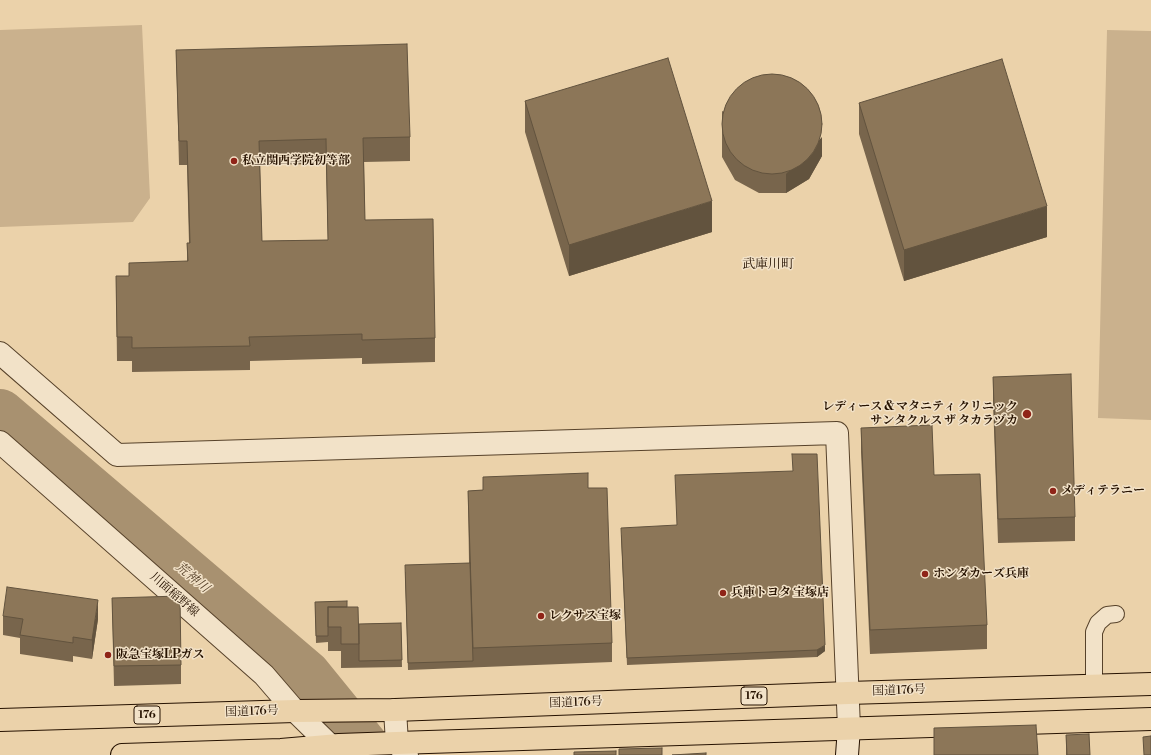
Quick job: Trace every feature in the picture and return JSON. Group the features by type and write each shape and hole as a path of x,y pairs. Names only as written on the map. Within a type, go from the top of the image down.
{"highway":[{"name":"国道176号","path":"0,720 303,711 395,710 848,693 1151,684"},
{"path":"122,755 283,752 849,728 1151,719"}],"street":[{"path":"0,353 117,455 837,434 848,693 849,728 847,755"},
{"name":"川面稲野線","path":"0,442 264,675 303,711 337,749"},
{"path":"395,710 395,747"}],"lane":[{"path":"1094,686 1094,632 1098,623 1107,615 1116,614"}],"shaded area":[{"path":"142,25 150,198 133,222 0,227 0,30"},
{"path":"1107,30 1151,31 1151,420 1098,418"}],"building":[{"path":"407,44 410,137 363,138 365,220 433,219 435,338 362,340 362,334 249,337 250,346 132,348 132,337 117,337 116,276 129,276 129,263 188,261 187,243 190,243 187,141 179,141 176,50","holes":["326,139 328,240 262,241 259,141"]},
{"path":"668,58 712,201 569,245 525,101"},
{"path":"1002,59 1047,206 904,250 859,103"},
{"path":"772,74 791,77 808,88 819,105 822,124 819,143 808,160 791,171 772,174 753,171 736,160 725,143 722,124 725,105 736,88 753,77"},
{"path":"1071,374 1075,517 998,519 993,377"},
{"name":"ホンダカーズ兵庫","path":"932,425 934,475 980,474 987,625 870,630 861,428"},
{"name":"兵庫トヨタ 宝塚店","path":"792,454 817,454 825,645 817,650 627,658 621,528 677,525 675,475 793,471"},
{"name":"レクサス宝塚","path":"588,473 588,488 607,488 612,643 473,648 468,491 483,490 483,477"},
{"path":"470,563 473,661 408,663 405,565"},
{"path":"7,587 98,600 92,640 73,637 73,643 20,635 23,619 3,616"},
{"path":"180,596 181,665 114,666 112,598"},
{"path":"347,601 347,607 328,607 328,636 316,636 315,602"},
{"path":"328,607 358,607 359,644 341,644 341,627 328,627"},
{"path":"401,623 402,660 359,661 359,624"},
{"path":"1036,725 1038,755 934,755 934,728"},
{"path":"1089,734 1090,755 1067,755 1066,735"},
{"path":"1151,736 1151,755 1144,755 1143,737"},
{"path":"662,748 662,755 619,755 619,749"},
{"path":"616,751 616,755 574,755 574,752"},
{"path":"706,753 706,755 672,755"}],"waterway":[{"name":"荒神川","path":"0,414 306,675 371,755"}],"place":[{"name":"私立関西学院初等部","path":"234,161"},
{"name":"レディース & マタニティ クリニック サンタクルス ザ タカラヅカ","path":"1027,414"},
{"name":"メディテラニー","path":"1053,491"},
{"name":"ホンダカーズ兵庫","path":"925,574"},
{"name":"兵庫トヨタ 宝塚店","path":"723,593"},
{"name":"レクサス宝塚","path":"541,616"},
{"name":"阪急宝塚LPガス","path":"108,655"}],"district":[{"name":"武庫川町","path":"768,265"}]}
